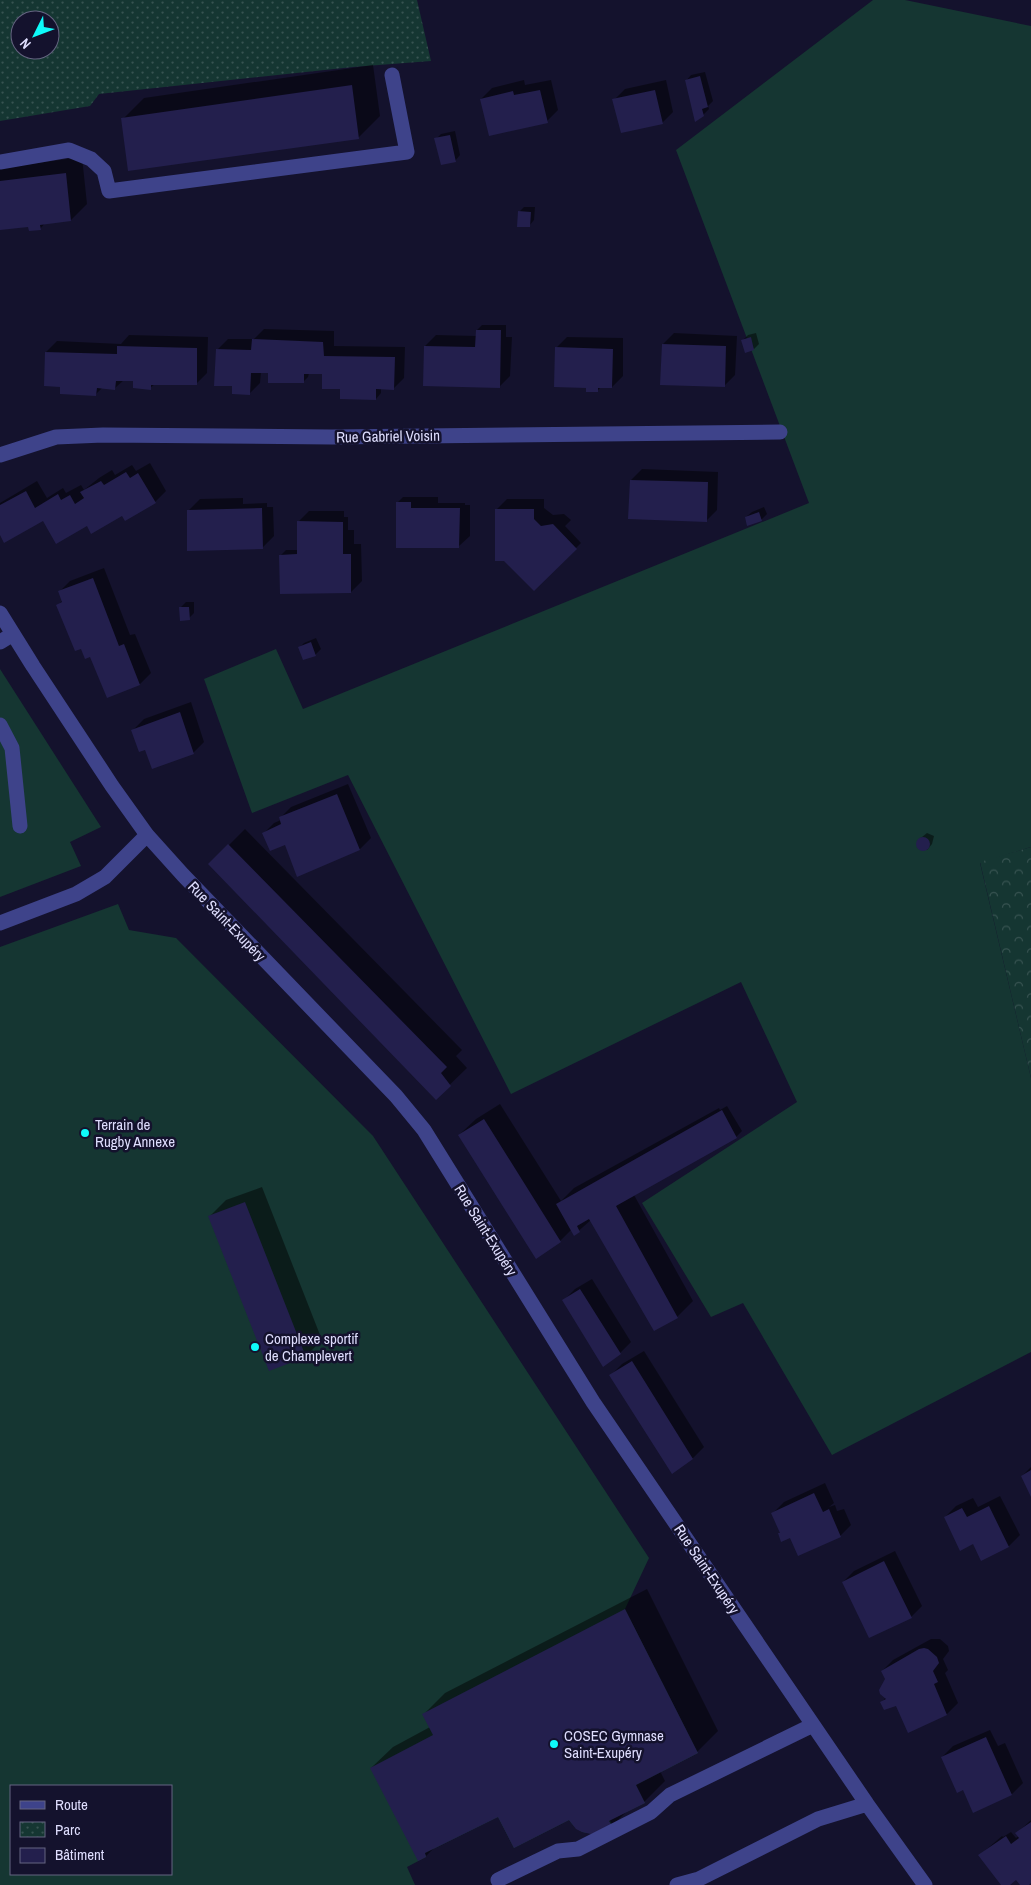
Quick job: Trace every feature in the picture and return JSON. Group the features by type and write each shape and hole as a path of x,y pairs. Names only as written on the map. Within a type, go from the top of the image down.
{"street":[{"path":"0,162 69,150 91,159 104,171 110,191 407,152 392,75"},
{"name":"Rue Gabriel Voisin","path":"0,455 56,437 104,435 342,437 780,432"},
{"name":"Rue Saint-Exupéry","path":"0,613 6,638 147,836 396,1096 424,1130 594,1402 867,1804 925,1885"},
{"path":"0,725 12,748 20,826"},
{"path":"0,923 76,894 104,877 147,836"},
{"path":"498,1880 558,1851 578,1849 651,1812 670,1795 813,1725"},
{"path":"677,1885 696,1882 818,1819 867,1804"}],"green space":[{"path":"0,0 417,0 431,61 353,67 99,94 90,106 0,121"},
{"path":"873,0 905,0 1031,26 1031,847 980,863 1031,1078 1031,1352 832,1455 743,1303 711,1317 642,1203 797,1102 741,982 511,1094 348,775 252,813 204,679 276,649 303,709 809,503 676,150"},
{"path":"0,669 101,827 70,842 81,866 0,897"},
{"path":"1031,847 1031,1078 980,862"},
{"name":"Complexe sportif de Champlevert","path":"118,904 129,930 176,938 373,1136 649,1558 625,1609 698,1753 636,1785 645,1803 610,1820 613,1827 600,1832 589,1833 579,1830 569,1820 514,1848 498,1817 425,1853 426,1857 407,1867 415,1885 0,1885 0,947"}],"building":[{"path":"700,76 708,107 702,109 704,116 695,122 685,80"},
{"path":"352,85 359,139 128,171 121,118"},
{"path":"540,90 548,123 489,136 480,99 513,91 514,95"},
{"path":"655,90 663,124 621,133 612,99"},
{"path":"450,135 456,162 441,165 434,138"},
{"path":"66,173 71,221 40,225 41,230 29,231 28,227 0,230 0,181"},
{"path":"518,211 531,212 530,227 517,227"},
{"path":"476,330 501,330 500,388 423,386 424,346 475,347"},
{"path":"751,337 754,350 745,353 741,340"},
{"path":"252,339 323,342 324,356 395,357 394,390 376,389 376,400 340,399 340,389 322,389 322,374 304,374 304,383 268,383 268,373 251,373 250,395 232,394 232,386 214,386 216,349 251,350"},
{"path":"662,344 726,346 725,387 660,385"},
{"path":"117,346 197,348 197,385 151,385 151,390 133,388 133,381 116,381 115,390 97,388 96,396 60,394 60,387 44,386 45,352 117,354"},
{"path":"555,347 613,349 612,388 598,388 598,392 586,392 586,388 554,387"},
{"path":"126,472 130,478 138,473 156,503 125,521 122,516 91,534 87,526 56,544 43,521 4,543 0,535 0,505 26,491 35,508 58,494 61,500 70,495 75,504 84,498 80,492 101,481 104,485"},
{"path":"630,480 708,482 707,522 628,519"},
{"path":"396,502 411,502 411,508 460,508 459,548 396,548"},
{"path":"262,508 263,549 187,551 187,510"},
{"path":"495,509 534,509 534,519 541,526 553,524 577,549 534,591 504,561 495,561"},
{"path":"759,512 762,521 747,526 745,517"},
{"path":"297,521 343,522 343,554 351,554 351,593 280,594 279,555 297,554"},
{"path":"93,578 119,646 124,644 140,685 107,698 90,657 85,659 81,649 75,651 56,605 62,602 58,591"},
{"path":"179,607 189,607 190,620 180,621"},
{"path":"311,642 316,656 303,660 298,647"},
{"path":"180,712 194,754 152,769 145,750 139,752 131,730"},
{"path":"337,794 360,850 297,877 285,845 270,851 262,833 281,824 279,817"},
{"path":"920,837 926,837 930,844 926,851 920,851 916,847 916,841"},
{"path":"228,844 447,1067 441,1073 451,1086 436,1100 208,864"},
{"path":"722,1110 737,1138 616,1206 678,1318 654,1331 589,1219 577,1226 580,1232 574,1236 556,1204"},
{"path":"484,1119 561,1242 536,1259 458,1135"},
{"path":"245,1202 306,1357 269,1371 208,1216"},
{"path":"580,1289 621,1354 603,1367 562,1300"},
{"path":"632,1361 693,1459 672,1474 609,1375"},
{"path":"1031,1470 1031,1497 1021,1476"},
{"path":"814,1493 823,1512 829,1509 841,1537 798,1556 790,1538 781,1542 778,1533 780,1533 771,1513"},
{"path":"989,1506 1009,1547 981,1561 973,1544 960,1551 944,1517 962,1508 967,1517"},
{"path":"884,1561 912,1618 869,1638 842,1582"},
{"name":"COSEC Gymnase Saint-Exupéry","path":"625,1609 698,1753 636,1785 645,1803 609,1821 613,1827 591,1834 576,1829 569,1820 514,1848 498,1817 425,1853 426,1857 418,1861 370,1768 433,1735 422,1714"},
{"path":"924,1648 937,1657 939,1663 933,1671 938,1682 934,1684 947,1715 908,1733 896,1706 884,1710 880,1702 886,1699 880,1694 879,1690 885,1679 881,1671"},
{"path":"986,1737 1012,1795 973,1813 963,1790 957,1793 941,1757"},
{"path":"1031,1822 1031,1883 1029,1885 1020,1885 1016,1880 1010,1885 1001,1885 978,1855 1006,1836 1011,1844 1019,1838 1015,1833"}],"place":[{"name":"Terrain de Rugby Annexe","path":"85,1133"},
{"name":"Complexe sportif de Champlevert","path":"255,1347"},
{"name":"COSEC Gymnase Saint-Exupéry","path":"554,1744"}]}
